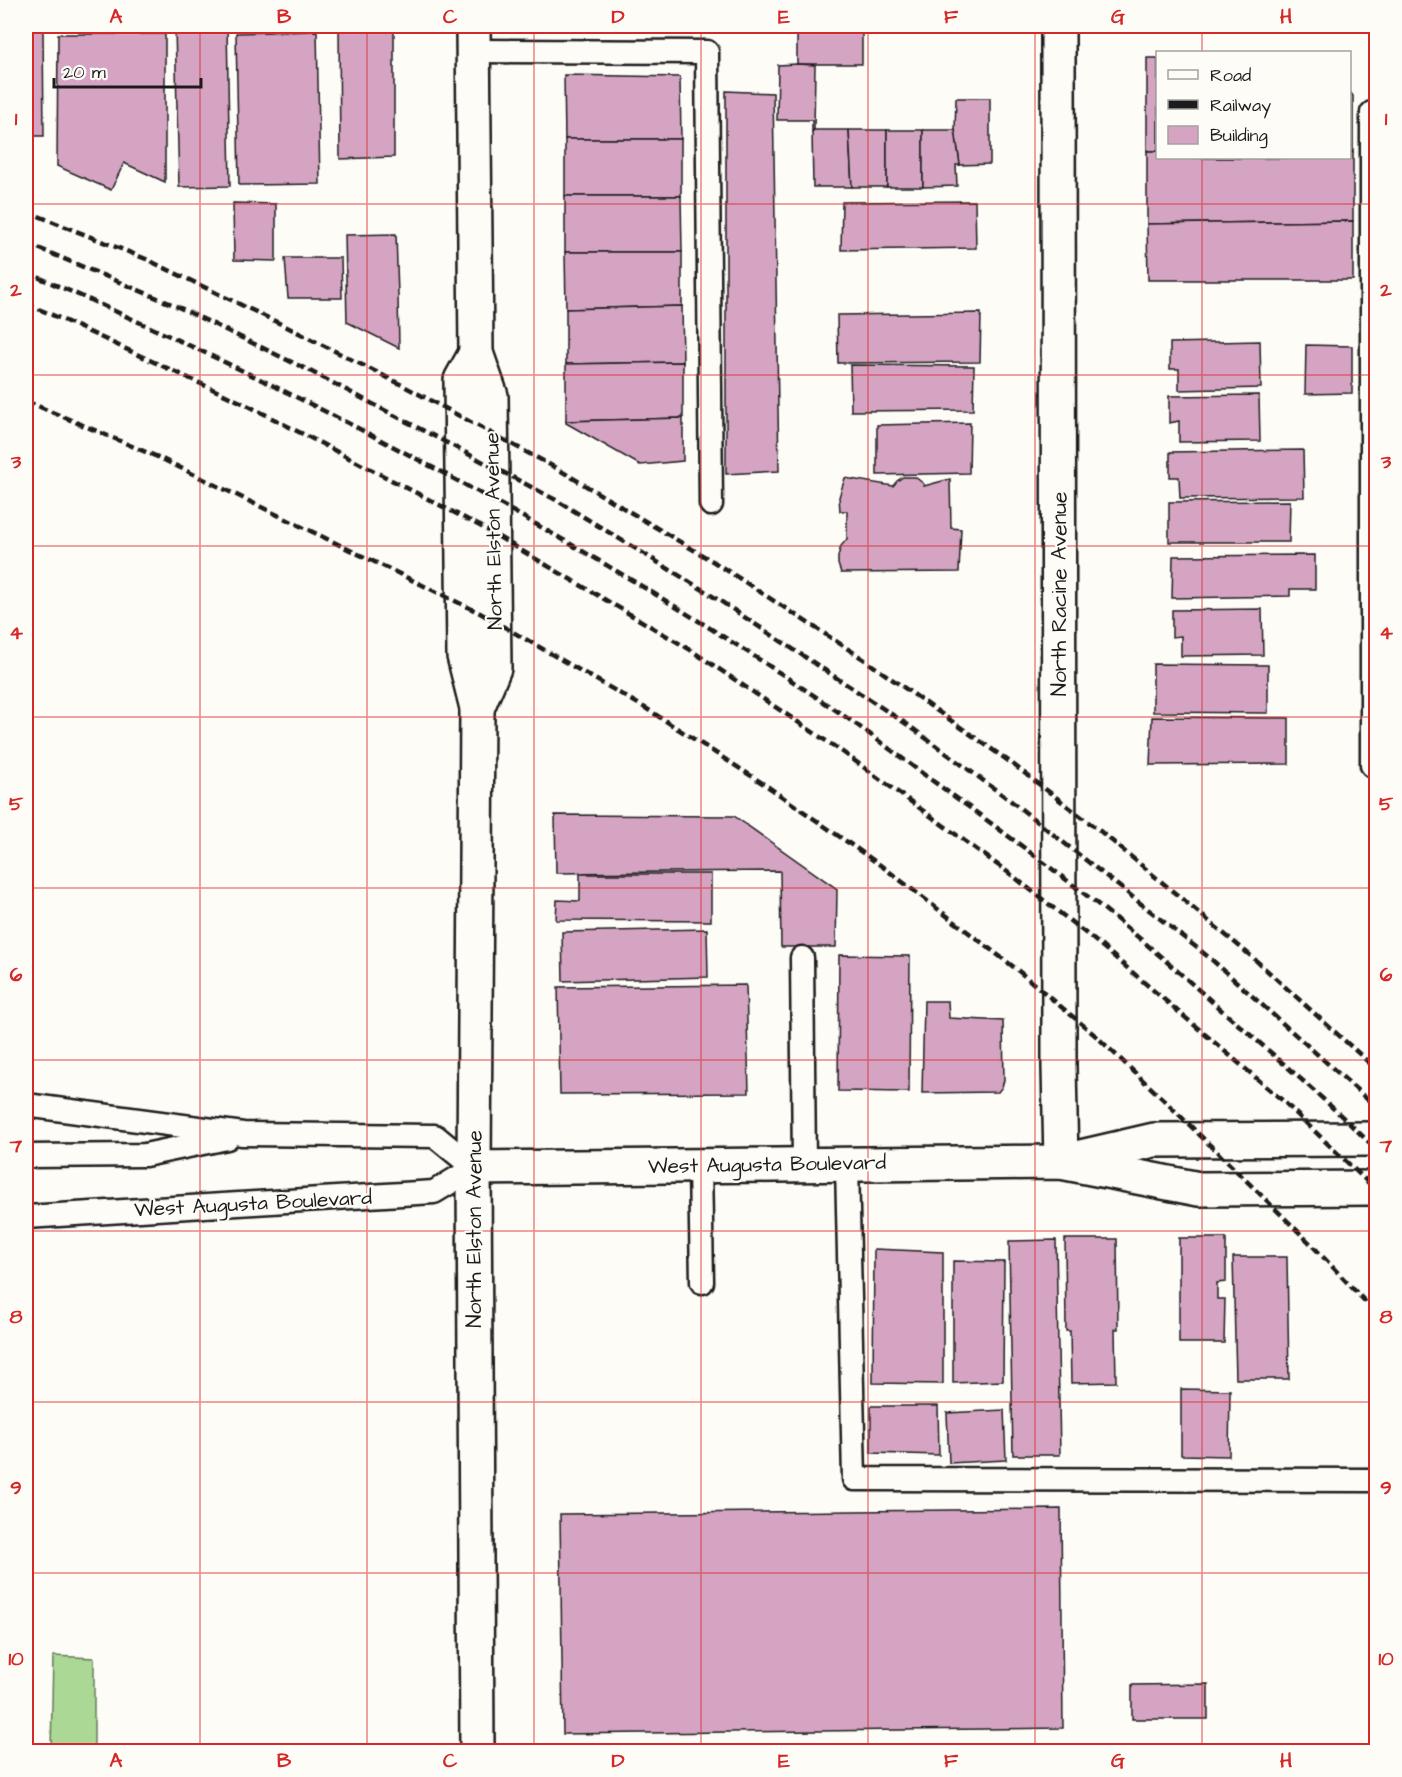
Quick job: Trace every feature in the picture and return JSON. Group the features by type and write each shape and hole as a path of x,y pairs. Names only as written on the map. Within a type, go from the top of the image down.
{"street":[{"name":"North Racine Avenue","path":"1059,26 1059,1066 1061,1162"},
{"name":"North Elston Avenue","path":"473,38 476,353 491,396 494,668 477,708 474,1168 477,1752"},
{"name":"West Augusta Boulevard","path":"1061,1162 1154,1140 1377,1138"},
{"name":"West Augusta Boulevard","path":"474,1168 1061,1162 1198,1189 1377,1188"}],"lane":[{"path":"473,38 707,52 711,504"},
{"path":"1372,765 1372,113 1377,113"},
{"path":"802,958 804,1164"},
{"path":"26,1105 243,1134 435,1136 474,1168"},
{"path":"26,1156 144,1155 243,1134"},
{"path":"847,1164 854,1479 1377,1480"},
{"path":"700,1165 702,1282"},
{"name":"West Augusta Boulevard","path":"26,1217 434,1192 474,1168"}],"green space":[{"path":"53,1656 94,1658 94,1751 51,1751"}],"building":[{"path":"339,26 394,26 394,157 340,159"},
{"path":"797,26 862,26 862,28 797,29"},
{"path":"227,27 230,186 179,187 175,28"},
{"path":"862,28 862,64 797,64 797,29"},
{"path":"26,29 43,29 44,136 26,136"},
{"path":"317,31 320,184 239,185 236,33"},
{"path":"58,34 165,34 165,182 124,163 111,190 57,166"},
{"path":"1147,58 1156,58 1156,151 1147,151"},
{"path":"778,65 815,65 814,130 812,132 812,120 777,120"},
{"path":"564,75 680,77 681,139 565,139"},
{"path":"726,91 773,93 779,471 726,474"},
{"path":"1351,93 1353,96 1353,152 1351,152"},
{"path":"956,98 990,98 990,164 960,165 955,130"},
{"path":"814,130 849,130 852,187 813,187 812,132"},
{"path":"849,130 887,130 887,187 852,187"},
{"path":"887,130 923,130 923,187 887,187"},
{"path":"923,130 955,130 960,165 956,165 957,186 923,187"},
{"path":"565,139 681,139 681,196 565,196"},
{"path":"1147,151 1156,151 1156,159 1351,159 1351,152 1353,152 1353,221 1147,224"},
{"path":"565,196 681,196 682,252 565,252"},
{"path":"975,201 976,248 841,250 842,202"},
{"path":"233,203 276,204 276,261 234,260"},
{"path":"1353,221 1353,280 1148,280 1147,224"},
{"path":"396,234 399,348 347,322 345,235"},
{"path":"565,252 682,252 682,306 566,309"},
{"path":"285,258 341,258 342,298 288,298"},
{"path":"682,306 683,362 566,364 566,309"},
{"path":"981,313 980,362 838,363 837,315"},
{"path":"1260,341 1261,388 1179,390 1179,369 1170,369 1170,343"},
{"path":"1306,345 1352,346 1352,393 1305,394"},
{"path":"683,362 683,418 566,421 566,364"},
{"path":"850,365 974,366 973,410 851,411"},
{"path":"1259,395 1260,441 1179,442 1179,421 1169,423 1169,396"},
{"path":"683,418 683,461 640,465 566,423 566,421"},
{"path":"970,423 969,473 877,475 877,425"},
{"path":"1303,450 1304,497 1180,498 1179,477 1170,477 1170,452"},
{"path":"903,477 915,477 924,486 950,479 951,528 961,529 959,572 841,573 838,556 841,546 847,539 847,511 840,511 839,497 845,478 893,486"},
{"path":"1290,501 1289,542 1169,542 1169,502"},
{"path":"1315,555 1315,589 1290,589 1290,596 1172,598 1173,556"},
{"path":"1262,609 1263,655 1181,656 1181,636 1172,637 1172,610"},
{"path":"1153,664 1268,665 1268,713 1153,712"},
{"path":"1152,717 1289,718 1289,764 1150,765"},
{"path":"555,815 734,816 837,889 836,947 781,947 780,871 556,873"},
{"path":"580,874 711,874 711,921 556,920 557,900 580,901"},
{"path":"707,929 708,977 563,981 562,932"},
{"path":"839,955 910,956 909,1092 838,1091"},
{"path":"746,985 749,1093 560,1094 558,987"},
{"path":"924,1001 948,1001 949,1018 1003,1021 1004,1080 998,1092 922,1093"},
{"path":"1179,1238 1226,1238 1226,1282 1217,1283 1217,1299 1225,1299 1224,1343 1179,1343"},
{"path":"1065,1239 1117,1239 1116,1382 1071,1383 1070,1331 1066,1331"},
{"path":"1056,1240 1060,1455 1013,1455 1009,1241"},
{"path":"874,1249 943,1252 943,1384 873,1383"},
{"path":"1233,1257 1287,1257 1289,1379 1236,1379"},
{"path":"953,1261 1004,1262 1003,1381 953,1383"},
{"path":"1181,1389 1230,1390 1229,1456 1181,1455"},
{"path":"871,1406 938,1406 939,1455 871,1453"},
{"path":"1004,1410 1006,1460 949,1463 947,1413"},
{"path":"1061,1509 1063,1728 563,1734 560,1514"},
{"path":"1208,1684 1208,1719 1132,1719 1132,1685"}],"railway":[{"path":"26,211 146,259 402,385 556,468 714,562 862,658 1010,762 1100,831 1251,956 1376,1069"},
{"path":"26,243 174,305 306,369 556,500 708,593 908,725 1011,801 1211,959 1376,1107"},
{"path":"26,272 235,367 440,471 640,585 738,646 857,725 1095,902 1279,1060 1376,1149"},
{"path":"26,304 247,405 480,526 689,649 844,753 1013,876 1098,943 1282,1100 1376,1190"},
{"path":"26,401 160,458 480,613 647,709 767,786 883,867 1015,968 1096,1036 1309,1242 1376,1313"}]}
